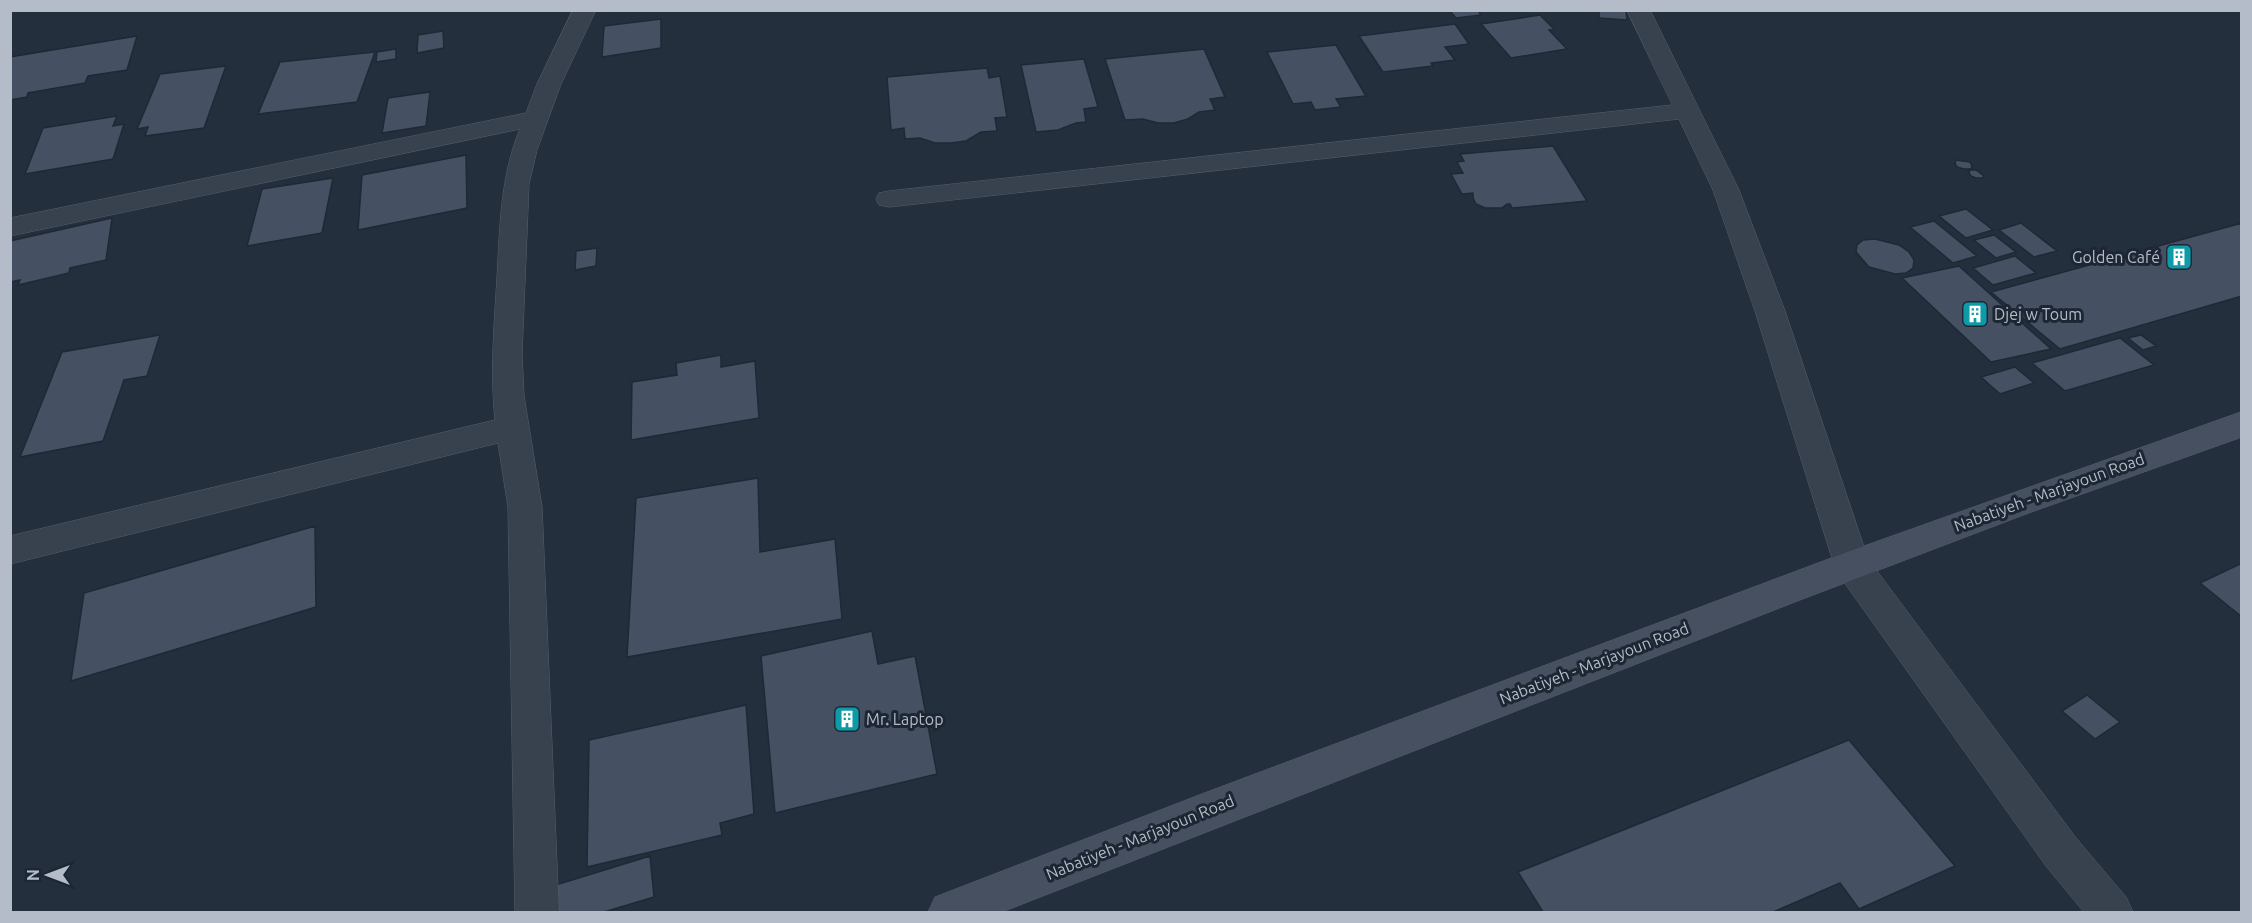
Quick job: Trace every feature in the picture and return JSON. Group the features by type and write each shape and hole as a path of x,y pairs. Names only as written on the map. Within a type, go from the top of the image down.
{"main road":[{"name":"Nabatiyeh - Marjayoun Road","path":"950,912 1205,811 1852,565 2089,476 2241,424"}],"street":[{"path":"537,912 525,507 508,396 507,354 515,194 524,150 549,84 585,10"},
{"path":"1638,10 1686,111 1707,147 1748,249 1852,565 2061,852 2111,912"},
{"path":"889,199 1686,111"},
{"path":"10,227 537,118"},
{"path":"10,550 512,428"}],"building":[{"path":"1449,10 1478,10 1481,15 1456,18"},
{"path":"1599,10 1626,10 1627,20 1599,18"},
{"path":"1540,15 1554,29 1549,30 1567,49 1511,58 1481,24"},
{"path":"661,19 661,48 602,57 604,26"},
{"path":"1455,24 1469,44 1445,47 1455,60 1431,63 1433,66 1383,72 1359,36"},
{"path":"443,31 444,48 417,53 418,35"},
{"path":"137,36 127,70 88,76 85,83 28,93 27,97 10,100 10,57"},
{"path":"1336,45 1366,96 1336,99 1341,107 1315,110 1311,102 1293,104 1267,52"},
{"path":"396,49 396,59 376,62 377,52"},
{"path":"1204,49 1225,97 1210,99 1215,110 1199,112 1188,119 1174,123 1158,123 1143,119 1125,120 1105,59"},
{"path":"375,52 357,102 258,114 280,62"},
{"path":"1084,59 1098,107 1084,109 1086,122 1058,130 1036,132 1021,65"},
{"path":"226,66 204,128 145,136 148,127 137,129 160,74"},
{"path":"987,68 989,78 1000,76 1007,117 995,118 997,131 981,132 966,141 935,143 920,138 905,139 904,128 891,130 887,77"},
{"path":"430,92 426,126 382,133 388,98"},
{"path":"117,116 113,126 124,124 113,159 25,174 43,128"},
{"path":"1553,146 1587,201 1512,208 1510,204 1507,204 1502,208 1485,208 1476,204 1473,193 1462,194 1451,174 1463,173 1457,162 1464,161 1460,154"},
{"path":"466,155 467,208 358,230 362,175"},
{"path":"1956,160 1970,162 1971,169 1957,167"},
{"path":"1970,170 1976,170 1984,176 1976,178 1971,176"},
{"path":"333,178 322,233 247,246 262,189"},
{"path":"1966,209 1993,230 1966,238 1939,216"},
{"path":"112,218 106,260 70,268 69,273 18,285 20,280 10,282 10,241"},
{"path":"1934,221 1977,256 1953,263 1910,227"},
{"path":"2021,223 2057,251 2034,257 1999,230"},
{"name":"Golden Café","path":"2242,223 2242,296 2060,349 1991,292"},
{"path":"1994,235 2016,252 1996,258 1974,240"},
{"path":"1875,239 1899,245 1909,252 1914,260 1913,268 1906,273 1895,274 1869,267 1856,252 1857,245 1863,240"},
{"path":"597,248 596,266 575,270 576,251"},
{"path":"2015,256 2036,273 1993,285 1973,268"},
{"name":"Djej w Toum","path":"1959,266 2051,349 1991,362 1902,278"},
{"path":"160,335 147,376 124,380 103,441 20,457 62,352"},
{"path":"2141,335 2156,346 2143,350 2128,338"},
{"path":"2120,338 2154,365 2065,391 2032,363"},
{"path":"721,355 721,367 755,361 759,418 631,440 632,382 677,375 676,363"},
{"path":"2015,367 2034,383 2000,394 1981,377"},
{"path":"758,478 760,552 835,539 842,619 627,657 636,498"},
{"path":"315,526 316,607 71,681 84,593"},
{"path":"2242,563 2242,617 2200,583"},
{"name":"Mr. Laptop","path":"872,631 878,664 915,656 937,774 775,813 761,656"},
{"path":"2087,695 2120,722 2095,739 2062,711"},
{"path":"746,705 754,814 720,823 722,835 587,867 589,740"},
{"path":"1849,740 1955,866 1859,909 1840,883 1773,912 1543,912 1518,872"},
{"path":"650,856 654,897 604,912 546,912 546,888"}],"place":[{"name":"Golden Café","path":"2179,257"},
{"name":"Djej w Toum","path":"1975,314"},
{"name":"Mr. Laptop","path":"847,719"}]}
